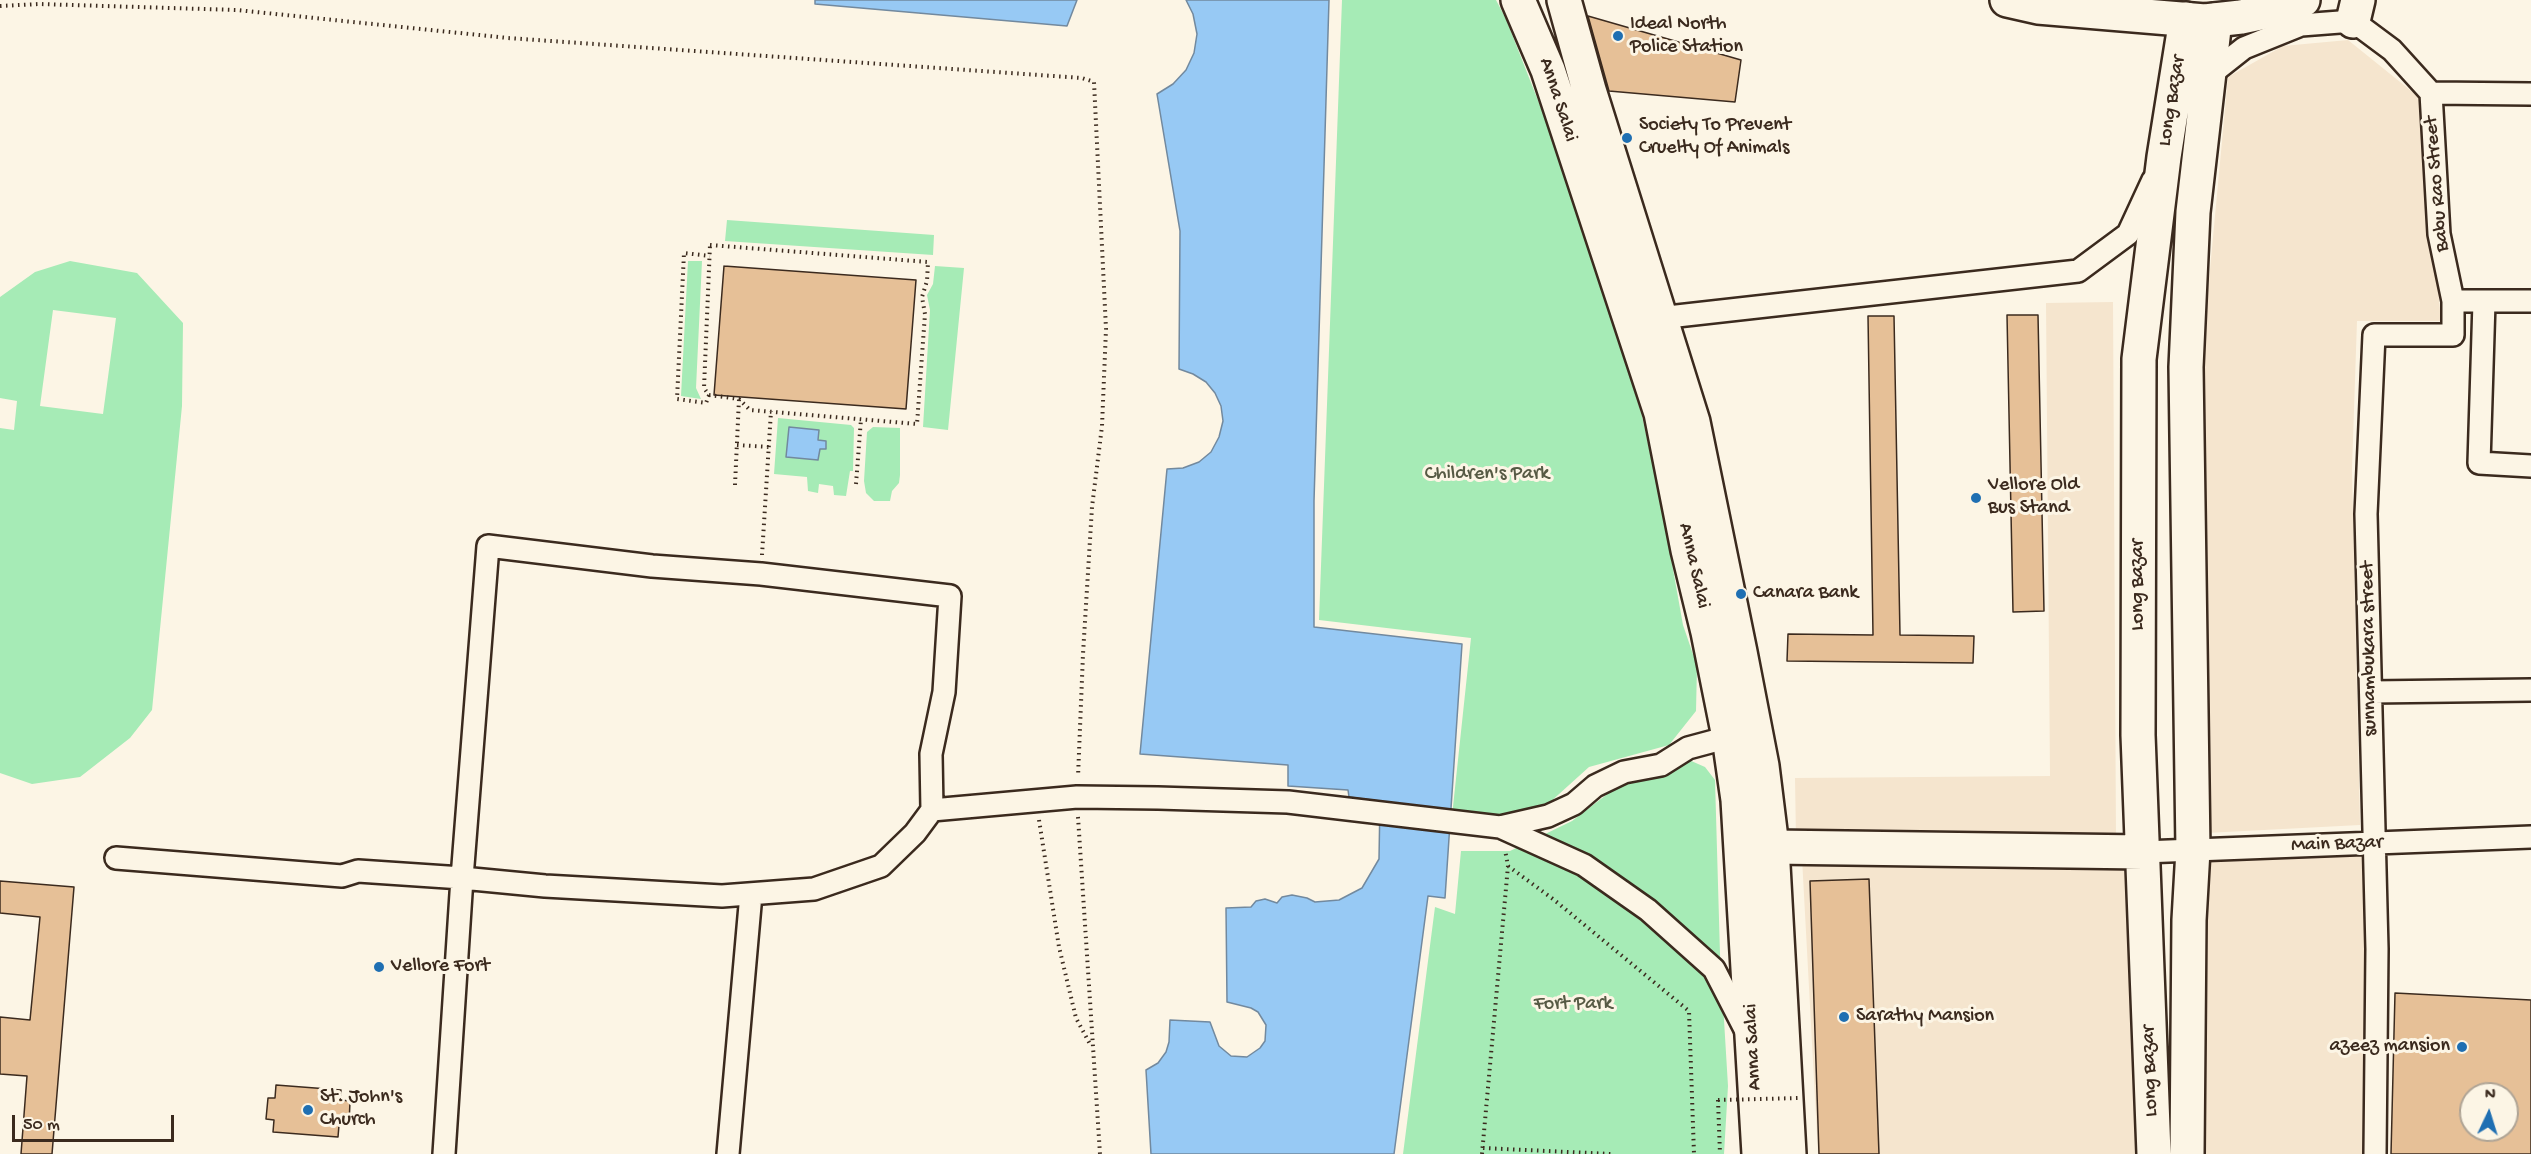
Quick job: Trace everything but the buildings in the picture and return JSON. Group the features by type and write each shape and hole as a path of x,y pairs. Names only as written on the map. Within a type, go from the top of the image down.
{"main road":[{"name":"Anna Salai","path":"1518,0 1548,70 1661,413 1688,550 1708,632 1729,737 1738,800 1759,1154"},
{"name":"Anna Salai","path":"1564,0 1659,318 1693,422 1762,766 1772,848 1789,1154"},
{"path":"2007,0 2038,7 2200,20 2241,17 2288,6 2303,0"},
{"path":"2187,1154 2189,920 2193,850 2186,367 2193,212 2207,74 2200,20"},
{"name":"Long Bazar","path":"2154,1154 2139,735 2139,359 2164,156 2200,20"},
{"path":"1772,848 2143,852"}],"street":[{"path":"1659,318 2078,271 2128,234 2164,156 2207,74 2244,48 2301,26 2356,10 2431,93"},
{"name":"Babu Rao Street","path":"2453,302 2439,234 2431,93 2531,94"},
{"path":"2453,302 2531,301"},
{"name":"sunnambukara street","path":"2375,1154 2377,949 2366,514 2374,335 2453,335 2453,302"},
{"path":"2484,302 2479,463 2531,466"},
{"path":"116,858 342,876 358,871 462,878 545,886 722,896 814,889 880,866 915,833 932,810 931,754 944,692 950,596 761,574 652,566 488,546 462,878 444,1154"},
{"path":"2371,692 2531,690"},
{"path":"1500,827 1548,816 1574,804 1595,786 1624,772 1661,765 1688,748 1729,737"},
{"path":"932,810 1077,797 1288,802 1500,827 1584,865 1648,910 1714,969 1754,1047"},
{"name":"Main Bazar","path":"2143,852 2531,837"},
{"path":"728,1154 751,894"}],"path":[{"path":"0,6 39,4 237,9 508,38 1082,78 1094,82 1106,329 1102,426 1092,507 1077,797 1100,1154"},
{"path":"710,245 928,262 927,281 922,297 925,314 918,424 750,410 739,399 709,395 704,388 710,245"},
{"path":"709,395 706,403 677,399 684,253 710,256"},
{"path":"735,485 739,399"},
{"path":"761,574 771,411"},
{"path":"856,484 861,419"},
{"path":"737,445 769,447"},
{"path":"1038,802 1059,947 1076,1018 1092,1049"},
{"path":"1482,1154 1508,866 1553,899 1689,1011 1694,1154"},
{"path":"1720,1154 1718,1100 1802,1098"},
{"path":"1482,1148 1611,1154"}],"shaded area":[{"path":"2348,40 2420,98 2441,321 2357,321 2352,469 2360,825 2206,833 2203,344 2228,77 2283,46"},
{"path":"2113,302 2116,837 1796,839 1795,778 2050,776 2046,303"},
{"path":"2365,854 2366,1154 2202,1154 2207,858"},
{"path":"1802,858 2134,862 2145,1154 1818,1154"}],"green space":[{"name":"Children's Park","path":"1342,0 1496,0 1506,19 1570,182 1642,416 1662,508 1683,625 1697,666 1696,711 1669,745 1589,767 1548,804 1500,819 1452,816 1471,638 1319,620"},
{"path":"727,220 934,235 933,255 725,241"},
{"path":"70,261 137,273 183,323 182,406 152,710 130,738 80,777 32,784 0,773 0,428 14,430 17,401 0,398 0,297 35,272","holes":["53,310 116,318 103,414 40,406"]},
{"path":"688,261 702,261 696,388 701,399 681,396"},
{"path":"935,266 964,268 948,430 923,427 930,310 927,295 933,284"},
{"path":"778,418 851,425 854,428 853,471 850,471 846,496 834,495 833,486 819,484 818,493 808,491 807,477 774,474"},
{"path":"873,427 900,428 899,483 892,491 890,501 874,501 866,493 864,481 867,432"},
{"name":"Fort Park","path":"1689,760 1705,767 1715,780 1720,954 1728,1086 1724,1154 1403,1154 1435,907 1455,914 1461,851 1510,851 1572,821 1610,792 1631,781"}],"water":[{"path":"815,0 1077,0 1067,26 815,4"},
{"path":"1186,0 1329,0 1314,501 1314,627 1462,644 1445,898 1428,896 1394,1154 1151,1154 1146,1070 1158,1063 1166,1052 1170,1020 1210,1022 1219,1046 1231,1056 1247,1057 1260,1048 1265,1041 1266,1025 1258,1012 1227,1002 1226,908 1251,907 1256,901 1265,899 1277,903 1282,897 1292,895 1315,902 1339,900 1362,888 1379,859 1380,801 1349,797 1348,790 1288,786 1288,765 1140,754 1167,469 1183,468 1199,462 1211,452 1219,437 1223,421 1221,406 1215,393 1206,382 1179,369 1180,231 1157,94 1173,84 1186,70 1194,53 1197,34 1193,14"},
{"path":"789,427 819,430 818,440 826,441 826,449 820,449 818,460 786,457"}],"place":[{"name":"Ideal North Police Station","path":"1618,36"},
{"name":"Society To Prevent Cruelty Of Animals","path":"1627,138"},
{"name":"Vellore Old Bus Stand","path":"1976,498"},
{"name":"Canara Bank","path":"1741,594"},
{"name":"Vellore Fort","path":"379,967"},
{"name":"Sarathy Mansion","path":"1844,1017"},
{"name":"azeez mansion","path":"2462,1047"},
{"name":"St. John's Church","path":"308,1110"}]}
